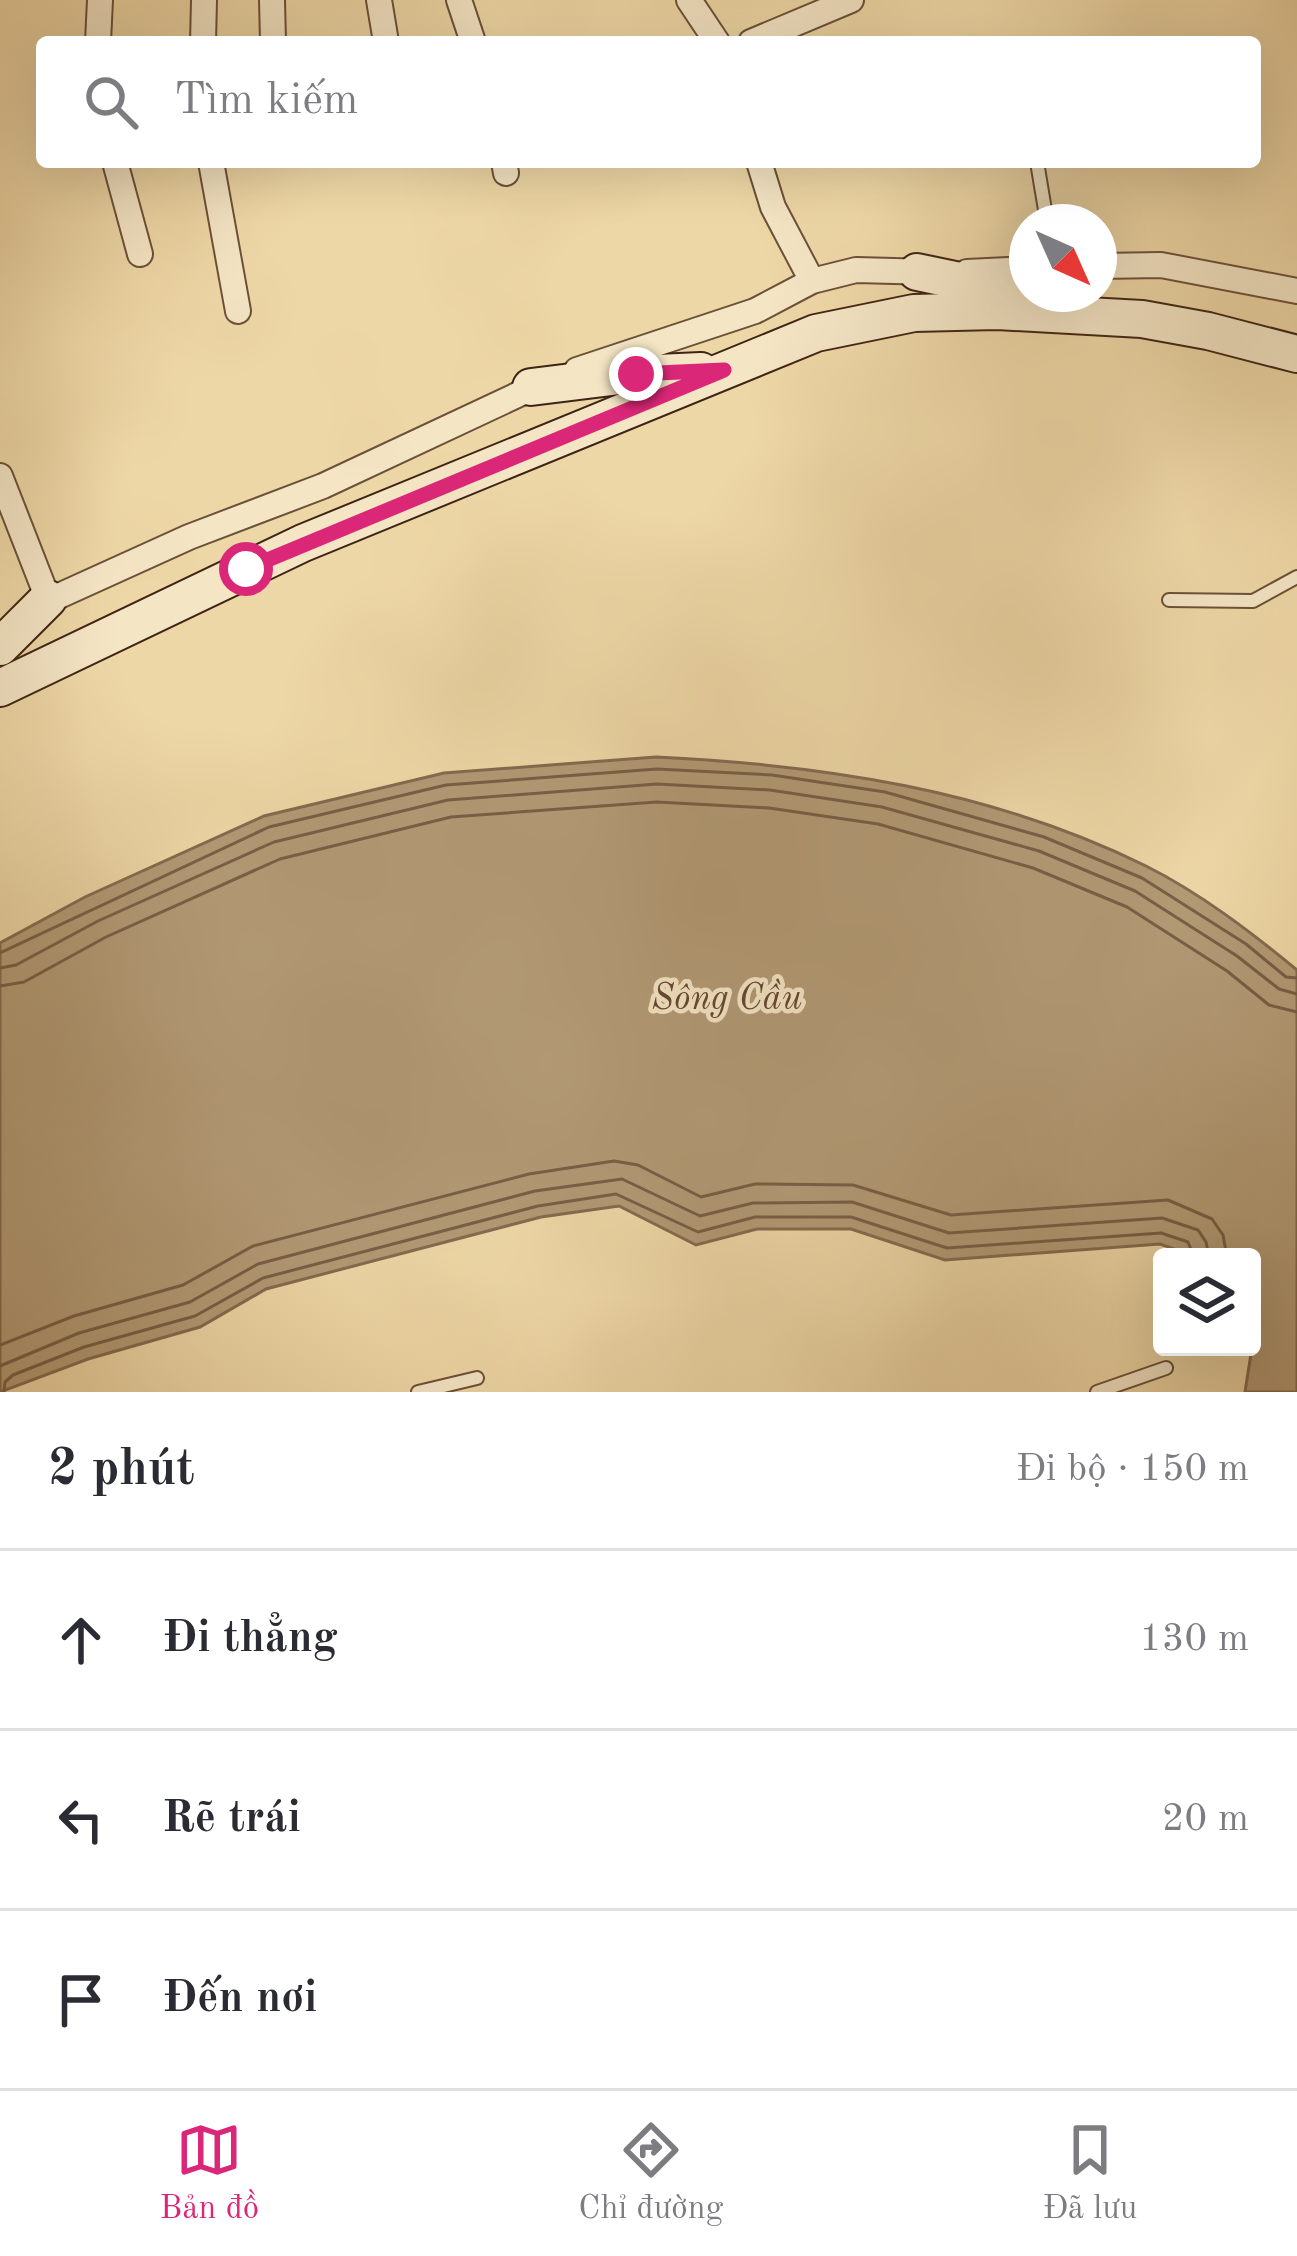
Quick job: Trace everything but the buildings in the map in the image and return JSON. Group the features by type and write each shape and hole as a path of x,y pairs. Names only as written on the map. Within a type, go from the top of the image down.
{"main road":[{"path":"917,272 1208,331 1297,354"},
{"path":"0,688 303,543 816,333 914,313 997,310 1142,320"},
{"path":"531,387 636,374 724,370"},
{"path":"0,647 49,599"}],"street":[{"path":"98,36 100,0"},
{"path":"203,36 204,0"},
{"path":"272,0 273,36"},
{"path":"379,0 385,36"},
{"path":"459,0 471,36"},
{"path":"689,0 713,36"},
{"path":"765,36 851,0"},
{"path":"117,168 140,254"},
{"path":"212,168 238,311"},
{"path":"761,168 773,206 812,281"},
{"path":"1117,266 1161,265 1297,291"},
{"path":"0,626 189,537 323,486 531,387 754,311 812,281 856,270 1009,269"},
{"path":"0,476 49,599"}],"lane":[{"path":"1038,168 1044,204"},
{"path":"1169,600 1252,601 1297,578"},
{"path":"1097,1392 1166,1368"},
{"path":"418,1392 477,1378"}],"water":[{"name":"Sông Cầu","path":"656,757 782,767 907,786 968,800 1088,840 1146,866 1224,914 1297,970 1297,1392 1245,1392 1251,1356 1261,1356 1261,1248 1160,1244 945,1260 851,1229 757,1229 696,1245 619,1206 541,1217 266,1289 200,1327 88,1359 0,1392 0,943 85,897 264,816 444,773"}],"route":[{"path":"246,569 724,370 636,374"}]}
